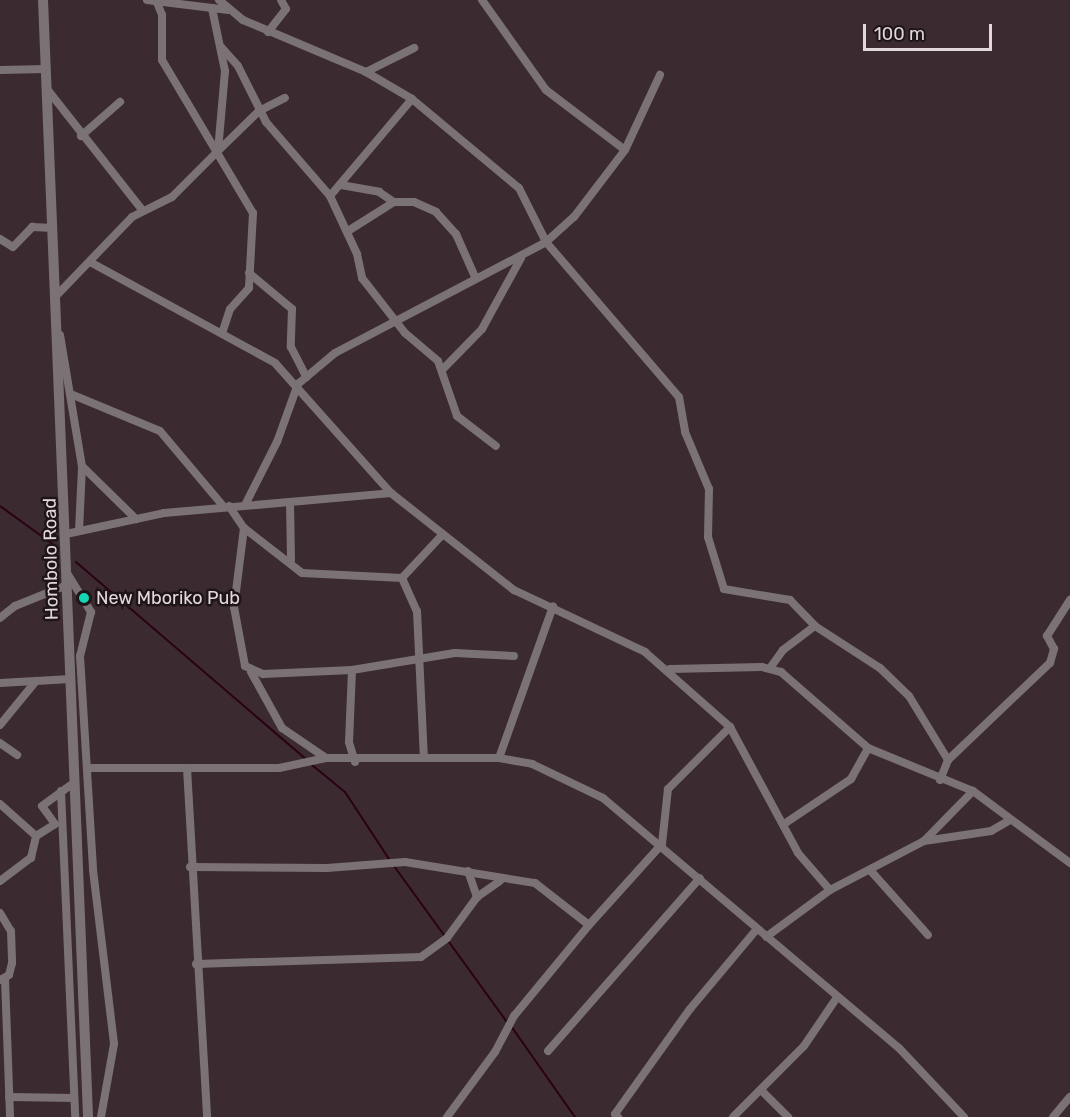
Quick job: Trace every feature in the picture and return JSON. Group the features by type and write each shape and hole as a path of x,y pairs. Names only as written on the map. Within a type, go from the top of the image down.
{"street":[{"name":"Hombolo Road","path":"43,0 52,228 60,334 74,783 88,1117"},
{"path":"147,0 228,10"},
{"path":"219,0 228,10 268,32 366,72 412,99 519,188 546,242 678,397 685,432 710,489 708,537 724,589 790,600 815,626 880,669 909,696 948,760"},
{"path":"268,32 286,9 281,0"},
{"path":"482,0 546,90 625,150"},
{"path":"158,2 162,60 253,213 249,288 233,304 222,333"},
{"path":"213,8 225,71 218,151"},
{"path":"221,47 238,66 259,111 330,196 348,231 362,278 397,323 443,369 455,413 496,446"},
{"path":"366,72 414,48"},
{"path":"0,70 46,69"},
{"path":"245,505 284,427 298,384 335,353 521,258 546,242 574,217 625,150 660,75"},
{"path":"47,89 81,136 143,211"},
{"path":"57,295 143,211 181,190 259,111 285,98"},
{"path":"330,196 412,99"},
{"path":"81,136 120,102"},
{"path":"341,185 379,192 394,202 436,212 471,258 476,279"},
{"path":"348,231 394,202"},
{"path":"0,239 14,247 32,227 52,228"},
{"path":"443,369 482,329 521,258"},
{"path":"90,262 267,357 298,384 392,493 514,590 553,606 670,669 730,727 798,853 830,890"},
{"path":"249,273 292,309 291,347 306,376"},
{"path":"60,334 73,395 82,466 79,531"},
{"path":"73,395 160,431 244,528 291,560 303,573 402,578 443,534"},
{"path":"82,466 136,519"},
{"path":"66,534 136,519 226,506 392,493"},
{"path":"290,502 291,560"},
{"path":"244,528 234,606 239,651 282,728 326,758"},
{"path":"67,573 91,612 80,656 89,768 93,870 114,1044 101,1117"},
{"path":"402,578 417,610 417,662 424,759"},
{"path":"0,618 15,606 67,585"},
{"path":"940,780 948,760 1050,663 1054,650 1047,636 1070,600"},
{"path":"499,758 553,606"},
{"path":"770,668 783,650 815,626"},
{"path":"251,672 352,670 417,662 455,653 514,657"},
{"path":"670,669 770,668 787,676 868,748 940,780 973,791 1070,863"},
{"path":"352,670 349,742 355,762"},
{"path":"0,683 71,678"},
{"path":"0,725 36,681"},
{"path":"447,1117 514,1016 589,924 662,844 668,789 730,727"},
{"path":"0,743 17,755"},
{"path":"784,824 850,779 868,748"},
{"path":"89,768 301,766 326,758 355,762 499,758 532,764 595,794 662,844 836,999 898,1048 964,1117"},
{"path":"187,768 190,867 207,1117"},
{"path":"0,881 31,858 36,836 55,824 42,806 74,783"},
{"path":"61,791 75,1117"},
{"path":"766,937 830,890 924,841 973,791"},
{"path":"0,804 36,836"},
{"path":"924,841 991,831 1010,820"},
{"path":"190,867 377,867 405,862 468,871 500,881 535,883 589,924"},
{"path":"870,870 928,935"},
{"path":"468,871 477,897"},
{"path":"548,1051 700,878"},
{"path":"196,964 421,957 447,938 477,897 500,881"},
{"path":"0,913 11,931 11,969 3,979 4,1077 9,1096 10,1117"},
{"path":"618,1117 615,1114 690,1009 757,929"},
{"path":"733,1117 762,1091 813,1036 836,999"},
{"path":"762,1091 788,1117"},
{"path":"9,1096 74,1098"},
{"path":"1053,1117 1070,1097"}],"waterway":[{"path":"0,506 58,548"},
{"path":"76,562 306,759"},
{"path":"312,765 345,792 389,859"},
{"path":"394,866 507,1022"},
{"path":"511,1026 575,1117"}],"place":[{"name":"New Mboriko Pub","path":"84,598"}]}
